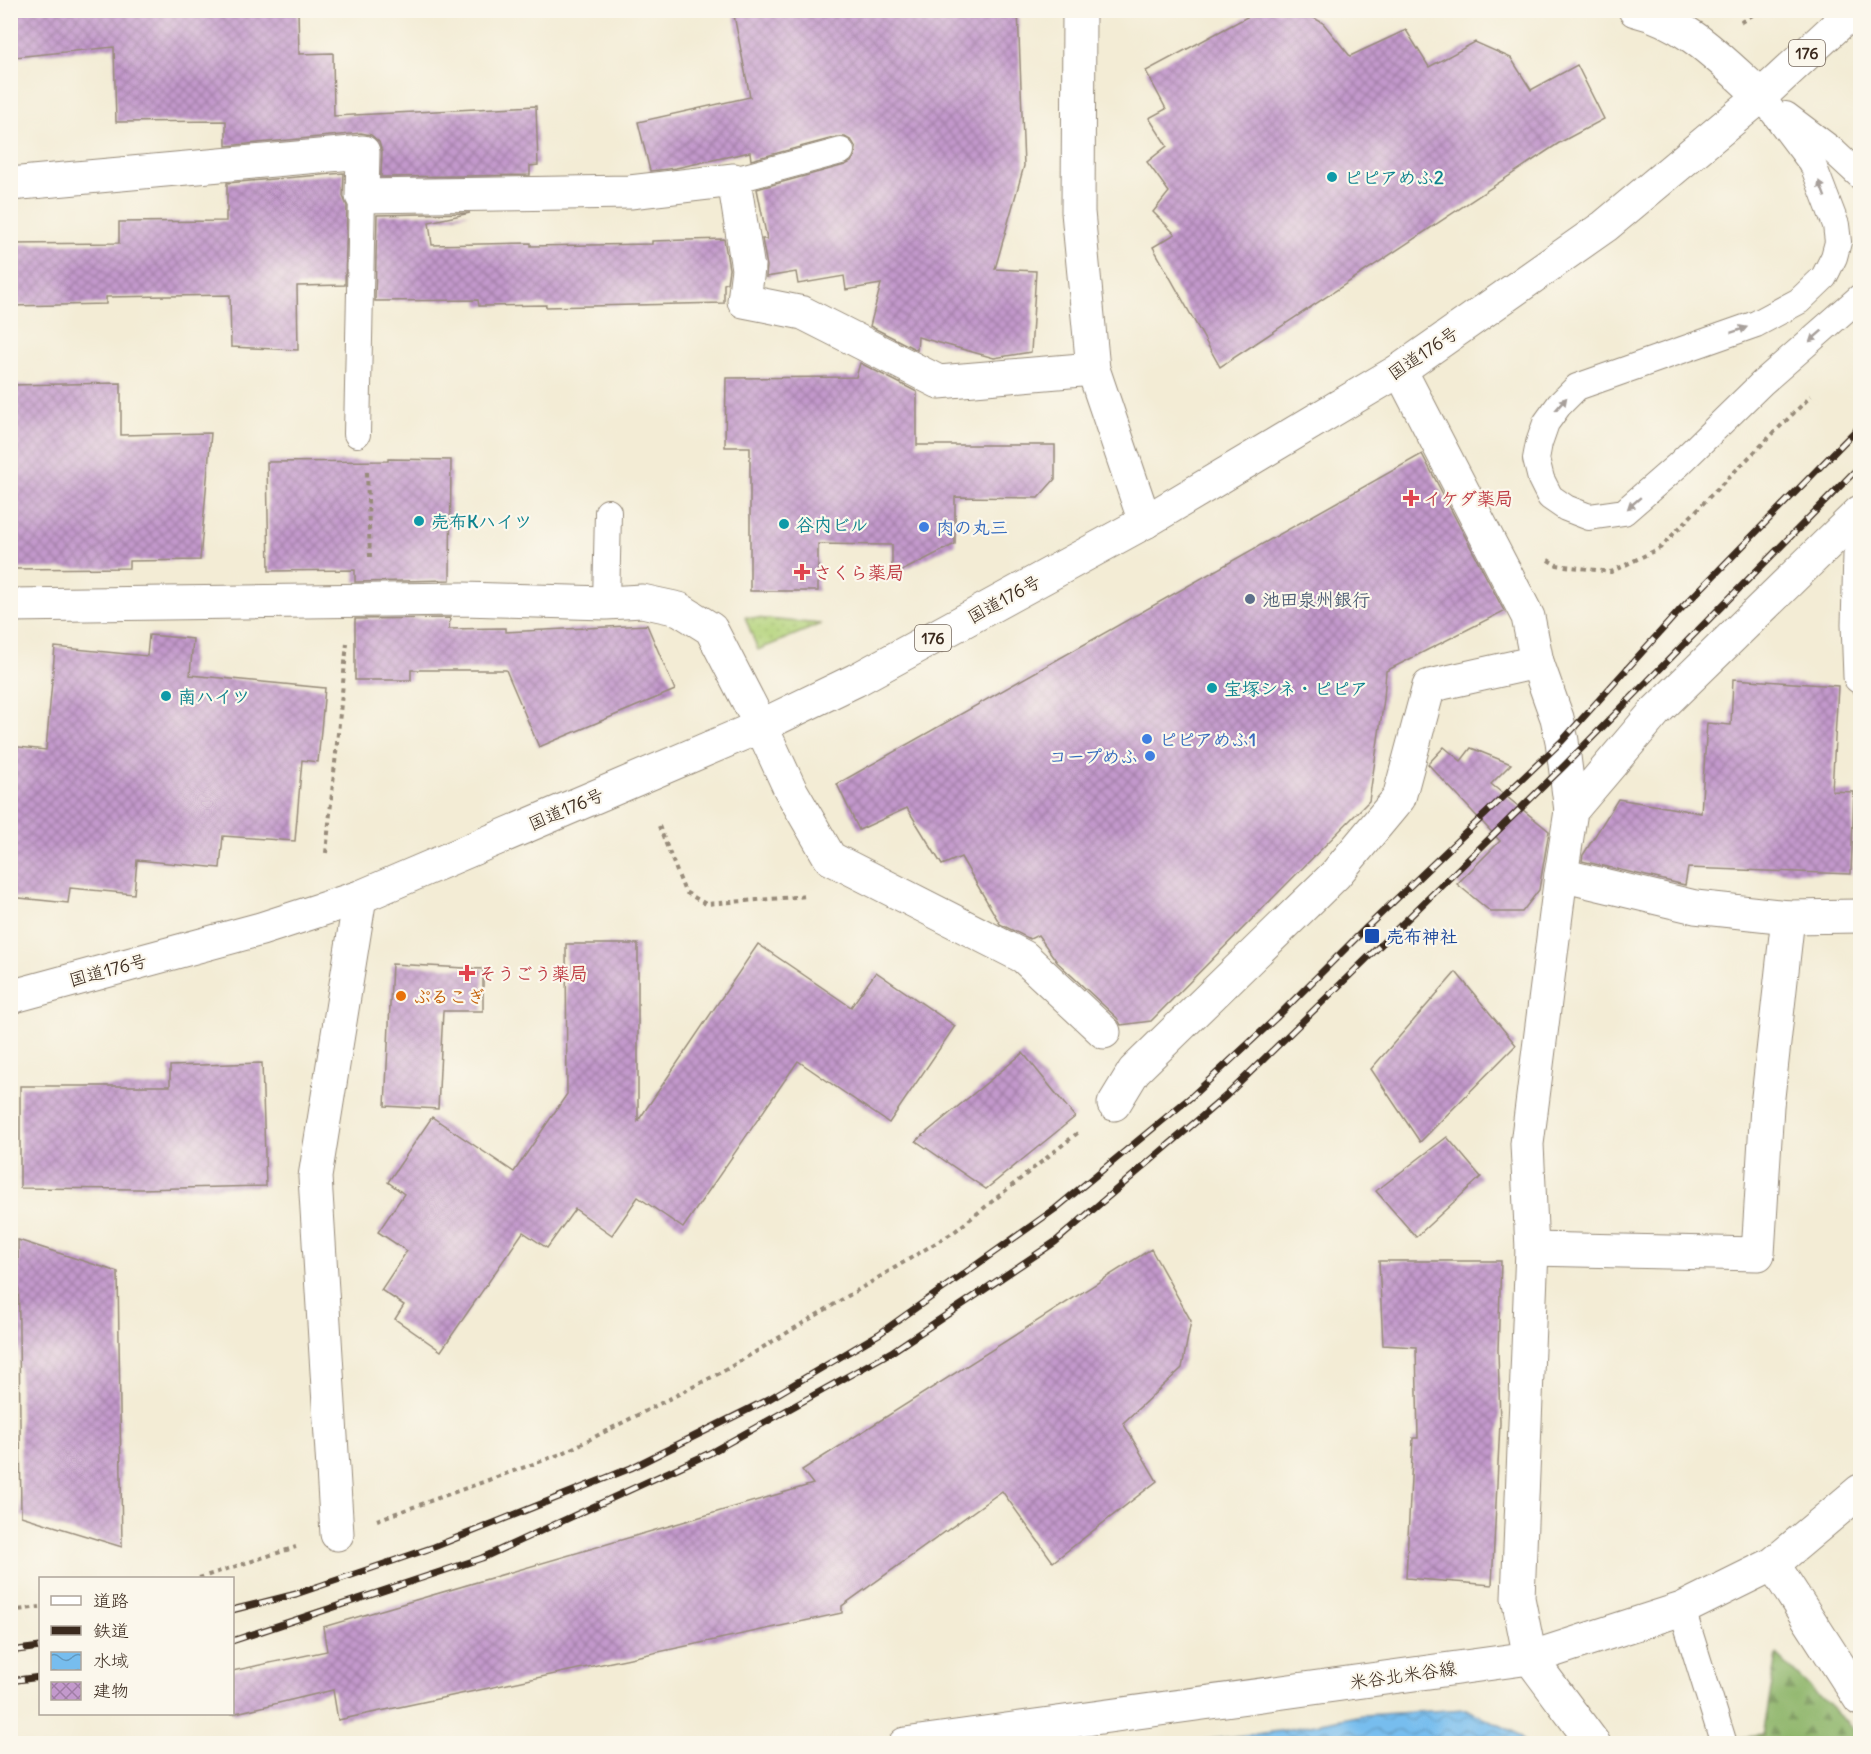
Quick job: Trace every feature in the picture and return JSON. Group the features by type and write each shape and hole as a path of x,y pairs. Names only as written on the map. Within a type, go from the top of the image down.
{"main road":[{"path":"1079,10 1078,212 1093,369 1145,522"},
{"path":"1635,10 1681,28 1705,45 1761,96"},
{"name":"国道176号","path":"10,997 261,929 360,897 761,726 856,680 1145,522 1400,370 1605,226 1761,96 1854,10"},
{"path":"10,184 363,152 362,196 630,192 734,180 748,269 744,301 803,313 939,382 1093,369"},
{"path":"1400,370 1528,617 1537,662 1557,718 1562,741 1571,811 1527,1144 1532,1249 1518,1598 1530,1658 1594,1743"},
{"path":"1571,811 1655,712 1860,512"},
{"path":"1860,555 1858,624 1860,676"},
{"path":"10,605 463,599 606,603 642,601 679,609 711,629 761,726 790,789 830,858 1024,957 1104,1032"},
{"path":"1114,1104 1134,1071 1335,875 1399,798 1429,686 1537,662"},
{"path":"1561,875 1695,907 1788,917 1860,915"},
{"path":"337,1534 315,1177 360,897"},
{"path":"1532,1249 1758,1254 1767,1106 1788,917"},
{"name":"米谷北米谷線","path":"905,1743 1530,1658 1682,1609 1773,1564 1860,1491"},
{"path":"1773,1564 1860,1699"}],"lane":[{"path":"1761,96 1831,149 1860,176"},
{"path":"1761,96 1814,165 1836,225 1838,242 1834,257 1824,277 1799,301 1756,324 1576,387 1546,423 1539,443 1536,459 1541,479 1550,497 1566,508 1589,516 1624,512 1678,465 1762,383 1860,297"},
{"path":"734,180 841,151"},
{"path":"357,434 362,196"},
{"path":"606,603 608,512"},
{"path":"1682,1609 1724,1743"}],"path":[{"path":"1736,24 1761,10"},
{"path":"327,853 361,600 366,455 357,434"},
{"path":"659,826 685,892 706,904 809,896"},
{"path":"202,1577 337,1534 561,1454 722,1372 954,1232 1114,1104"},
{"path":"10,1611 39,1607"}],"green space":[{"path":"745,617 821,624 758,650"},
{"path":"1777,1655 1860,1736 1860,1744 1689,1744 1763,1735"}],"water":[{"path":"1466,1709 1512,1731 1525,1743 1184,1743 1279,1731 1362,1715"}],"building":[{"path":"10,10 298,10 299,54 333,53 334,116 536,106 538,165 530,166 530,175 381,177 382,152 379,142 371,135 361,133 226,146 226,121 116,122 114,47 15,57"},
{"path":"733,10 1018,10 1024,166 995,269 1036,271 1031,352 994,358 918,337 917,350 870,326 881,284 846,290 844,276 798,284 796,272 766,277 767,266 762,239 767,239 757,189 851,162 856,148 852,141 845,137 837,137 751,160 750,152 676,168 650,171 638,122 750,97"},
{"name":"ピピアめふ2","path":"1260,10 1300,10 1323,23 1350,56 1406,30 1429,67 1475,42 1511,58 1531,90 1577,65 1604,119 1559,143 1220,367 1153,247 1175,234 1153,212 1169,192 1147,162 1167,146 1149,118 1166,109 1146,71"},
{"path":"344,173 343,196 347,206 345,285 297,286 298,350 231,347 230,295 106,297 106,304 10,306 10,244 119,243 119,222 226,221 227,183"},
{"path":"470,213 429,222 432,245 652,244 652,241 724,239 729,269 727,283 724,284 724,303 546,307 546,305 479,306 478,300 375,301 377,215"},
{"path":"860,363 917,392 917,445 1055,445 1055,479 1038,498 955,497 955,544 892,576 892,545 818,544 818,591 750,591 750,447 725,447 726,378 856,377"},
{"path":"121,383 121,435 211,433 200,560 129,561 129,568 10,569 10,385"},
{"name":"ピピアめふ1","path":"1422,454 1504,611 1386,671 1369,801 1151,1021 1121,1025 1117,1018 1057,962 1038,935 1030,939 1000,924 961,857 942,865 907,808 859,830 837,784"},
{"path":"388,459 451,460 450,580 355,582 355,570 269,571 267,462 388,461"},
{"path":"450,618 449,629 505,628 505,632 647,625 675,690 539,747 506,670 411,670 411,680 355,680 355,619"},
{"path":"149,635 193,639 190,675 325,688 318,762 302,760 295,841 223,836 220,868 137,860 134,894 70,888 68,903 10,897 10,746 46,750 55,647 147,656"},
{"path":"1733,679 1838,686 1832,791 1854,792 1851,874 1688,868 1685,885 1582,861 1583,855 1618,799 1701,813 1707,723 1731,725"},
{"path":"1444,747 1461,761 1471,748 1511,764 1491,784 1549,831 1539,890 1522,912 1491,912 1457,884 1500,841 1428,764"},
{"path":"566,944 638,944 638,1121 758,944 851,1007 876,972 955,1026 889,1123 798,1061 683,1228 638,1197 612,1235 575,1209 547,1248 523,1232 441,1351 395,1319 404,1305 381,1290 407,1251 378,1232 404,1194 388,1182 432,1117 514,1172 567,1094"},
{"path":"392,964 483,969 483,1011 443,1011 438,1109 385,1106"},
{"path":"1456,972 1516,1045 1420,1142 1371,1069"},
{"path":"1023,1053 1075,1117 986,1189 916,1141"},
{"path":"262,1063 266,1186 140,1189 20,1188 20,1086 170,1086 170,1066"},
{"path":"1447,1137 1481,1177 1416,1237 1376,1191"},
{"path":"18,1240 118,1272 122,1547 21,1516"},
{"path":"1151,1249 1191,1321 1182,1368 1123,1423 1157,1481 1053,1562 1002,1491 842,1606 842,1613 338,1720 333,1690 234,1714 234,1671 327,1651 323,1627 813,1484 802,1470"},
{"path":"1379,1261 1501,1261 1498,1350 1500,1423 1492,1585 1406,1578 1413,1438 1418,1438 1416,1347 1383,1345"}],"railway":[{"path":"234,1610 296,1594 434,1547 631,1468 769,1399 879,1334 1055,1209 1191,1097 1276,1018 1367,927 1562,741 1679,611 1860,426"},
{"path":"234,1640 482,1558 710,1453 893,1351 1055,1242 1226,1096 1565,765 1860,466"},
{"path":"10,1651 39,1647"},
{"path":"10,1681 39,1677"}],"place":[{"name":"ピピアめふ2","path":"1332,177"},
{"name":"イケダ薬局","path":"1411,498"},
{"name":"売布Kハイツ","path":"419,521"},
{"name":"谷内ビル","path":"784,524"},
{"name":"肉の丸三","path":"924,527"},
{"name":"さくら薬局","path":"802,572"},
{"name":"池田泉州銀行","path":"1250,599"},
{"name":"宝塚シネ・ピピア","path":"1212,688"},
{"name":"南ハイツ","path":"166,696"},
{"name":"ピピアめふ1","path":"1147,739"},
{"name":"コープめふ","path":"1150,756"},
{"name":"売布神社","path":"1372,936"},
{"name":"そうごう薬局","path":"467,973"},
{"name":"ぷるこぎ","path":"401,996"}]}
